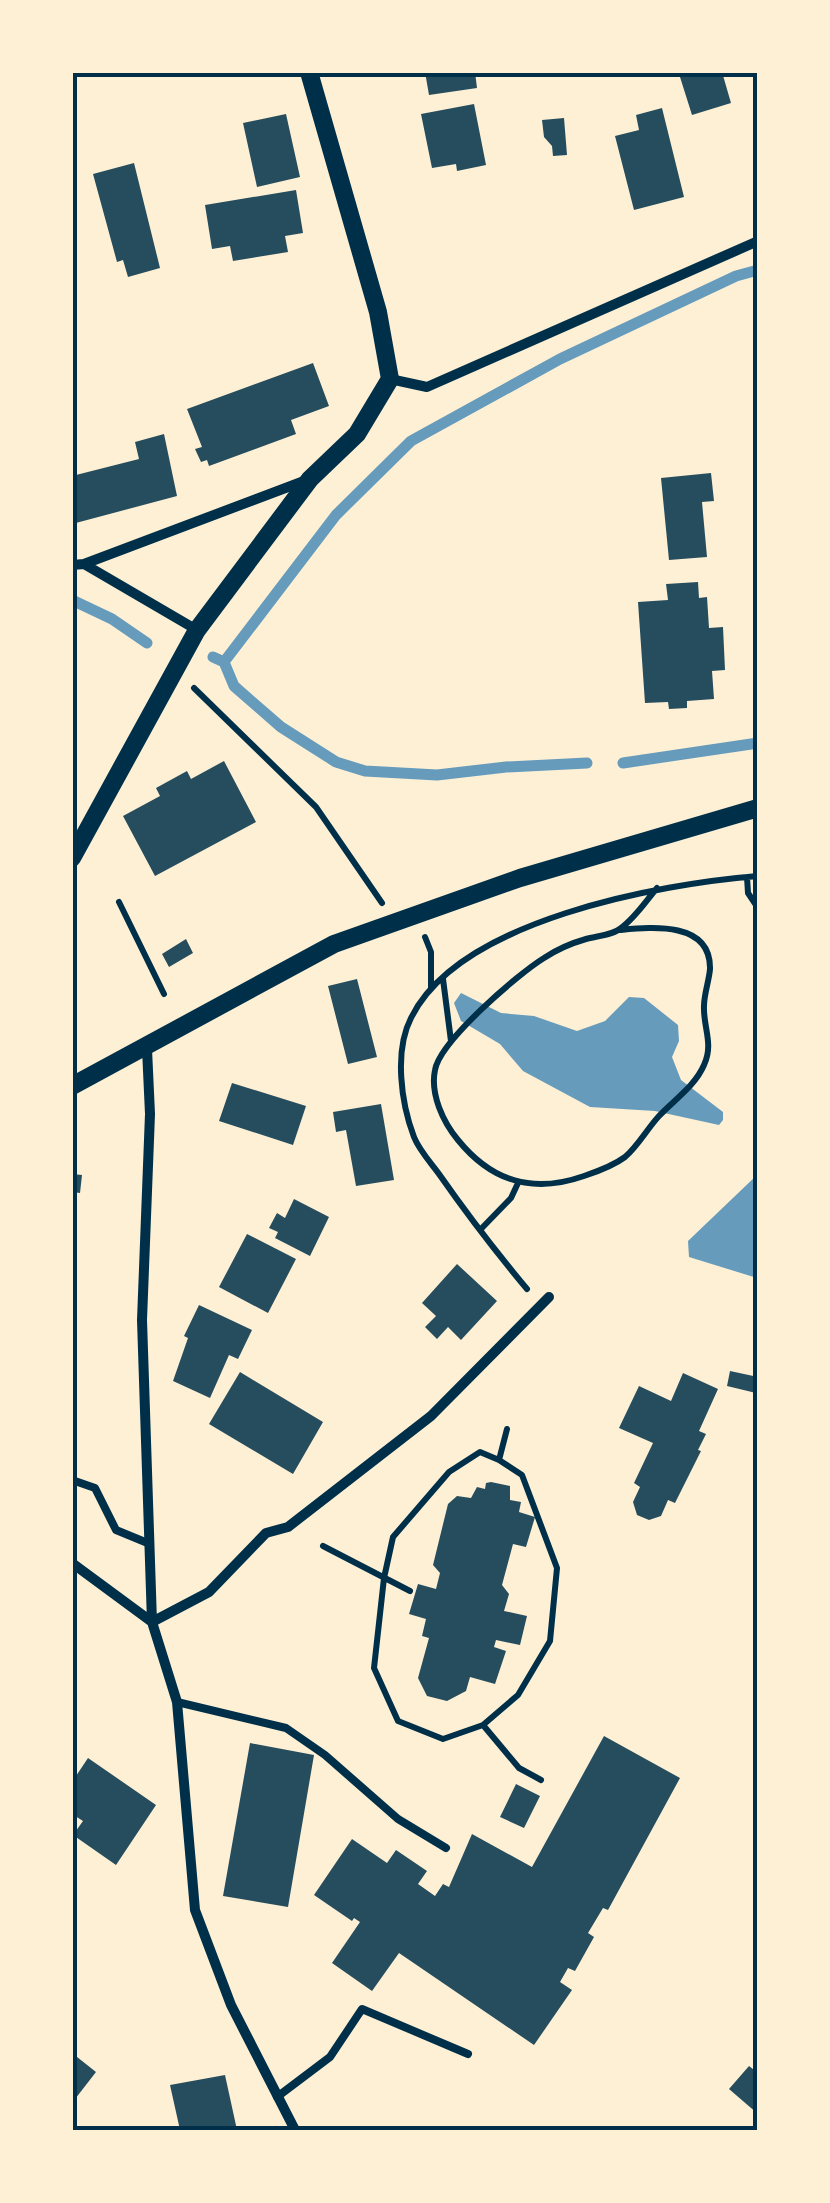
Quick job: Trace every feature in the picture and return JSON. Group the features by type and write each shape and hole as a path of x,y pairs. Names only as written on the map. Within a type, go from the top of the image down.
{"street":[{"path":"72,858 196,630 310,478 357,434 390,379 378,312 309,72"},
{"path":"390,379 427,387 758,241"},
{"path":"78,564 310,478"},
{"path":"78,564 196,630"},
{"path":"72,1086 147,1049 334,944 520,878 758,808"},
{"path":"147,1049 150,1114 142,1320 152,1622 177,1702 195,1910 231,2005 295,2130"},
{"path":"152,1622 209,1592 266,1533 288,1526 431,1416 544,1301"},
{"path":"72,1563 152,1622"}],"lane":[{"path":"72,1480 95,1488 116,1530 150,1544"},
{"path":"177,1702 286,1728 324,1755 398,1819 446,1848"},
{"path":"276,2097 330,2057 362,2009 468,2054"}],"path":[{"path":"193,687 316,807 383,905"},
{"path":"544,1301 480,1230 414,1139 404,1089 402,1045 410,1018 443,978 495,942 532,926 605,900 656,888 758,876"},
{"path":"748,877 748,894 758,908"},
{"path":"620,930 656,888"},
{"path":"119,902 164,994"},
{"path":"658,927 688,932 700,941 710,964 704,1006 709,1038 704,1067 628,1155 606,1168 538,1186 496,1175 473,1159 453,1135 440,1110 434,1092 435,1070 443,1050 489,1004 544,958 582,940 620,930 658,927"},
{"path":"443,978 451,1042"},
{"path":"480,1230 510,1198 518,1183"},
{"path":"500,1460 507,1429"},
{"path":"480,1452 500,1460 522,1475 557,1568 550,1640 518,1696 483,1726 443,1739 398,1721 374,1668 384,1578 393,1537 449,1472 480,1452"},
{"path":"323,1546 410,1591"},
{"path":"483,1726 519,1768 541,1780"}],"water":[{"path":"461,993 501,1013 534,1016 577,1031 605,1021 629,997 644,998 678,1025 679,1041 672,1057 681,1080 723,1112 723,1120 719,1125 655,1111 590,1107 523,1071 500,1044 461,1021 454,1003"},
{"path":"757,1175 757,1278 689,1257 688,1241"}],"building":[{"path":"425,72 475,72 477,88 429,95"},
{"path":"696,72 722,72 731,103 692,115 680,77"},
{"path":"474,104 486,165 457,171 456,164 432,168 421,114"},
{"path":"662,108 684,197 634,210 615,136 639,130 636,115"},
{"path":"286,114 300,177 257,187 243,123"},
{"path":"564,118 567,155 553,156 552,146 544,137 542,120"},
{"path":"134,163 160,268 128,277 123,260 117,262 93,174"},
{"path":"296,190 303,233 285,236 288,252 233,261 230,246 212,249 205,205"},
{"path":"313,363 329,406 291,420 296,434 209,466 207,460 201,462 195,449 202,447 187,409"},
{"path":"164,434 177,496 72,524 72,476 139,459 135,442"},
{"path":"711,473 714,501 702,502 707,557 669,560 661,478"},
{"path":"698,582 699,598 707,597 709,628 723,627 725,670 712,671 714,699 687,701 687,708 669,709 668,702 645,703 638,602 668,600 666,584"},
{"path":"224,761 256,822 155,876 123,816 160,796 156,788 187,771 191,779"},
{"path":"186,939 193,953 169,967 162,954"},
{"path":"357,979 377,1057 348,1064 328,986"},
{"path":"232,1083 306,1106 293,1145 219,1121"},
{"path":"381,1104 394,1180 356,1186 346,1130 336,1132 333,1112"},
{"path":"72,1174 82,1175 80,1193 72,1192"},
{"path":"294,1199 329,1217 310,1256 275,1238 278,1232 269,1228 277,1213 285,1218"},
{"path":"247,1234 296,1259 268,1313 219,1287"},
{"path":"457,1264 497,1301 461,1340 448,1327 437,1339 425,1327 436,1316 422,1303"},
{"path":"199,1305 252,1330 238,1359 229,1355 210,1398 173,1381 188,1338 184,1336"},
{"path":"730,1371 758,1377 756,1393 727,1386"},
{"path":"240,1372 323,1422 293,1474 209,1424"},
{"path":"683,1373 718,1389 699,1431 706,1434 698,1450 701,1451 675,1503 668,1500 661,1516 649,1520 637,1515 633,1502 640,1487 634,1483 653,1443 619,1428 639,1386 671,1401"},
{"path":"486,1483 510,1486 510,1500 521,1502 519,1512 535,1517 526,1547 513,1544 502,1585 509,1594 504,1611 527,1616 520,1645 496,1640 494,1647 506,1651 495,1684 470,1677 466,1691 447,1701 427,1696 418,1678 429,1638 422,1636 426,1619 409,1614 418,1584 436,1589 440,1573 433,1565 448,1504 457,1496 471,1498 477,1487 485,1489"},
{"path":"604,1736 680,1778 608,1910 603,1908 588,1933 594,1937 575,1971 568,1968 560,1982 572,1990 534,2045 399,1953 372,1991 332,1963 360,1922 354,1918 352,1921 314,1895 352,1839 387,1863 396,1850 427,1871 418,1884 435,1896 443,1884 449,1887 472,1834 532,1867"},
{"path":"250,1743 314,1755 288,1907 223,1896"},
{"path":"88,1758 156,1805 116,1865 73,1835 83,1821 72,1814 72,1782"},
{"path":"516,1784 540,1796 524,1828 500,1817"},
{"path":"72,2053 96,2072 72,2103"},
{"path":"749,2066 758,2073 758,2114 729,2089"},
{"path":"225,2075 237,2130 180,2130 170,2085"}],"waterway":[{"path":"213,657 224,662 336,515 411,441 560,359 736,276 758,270"},
{"path":"72,600 112,619 147,643"},
{"path":"224,662 234,686 281,727 336,762 365,771 437,775 587,763"},
{"path":"623,763 758,743"}]}
